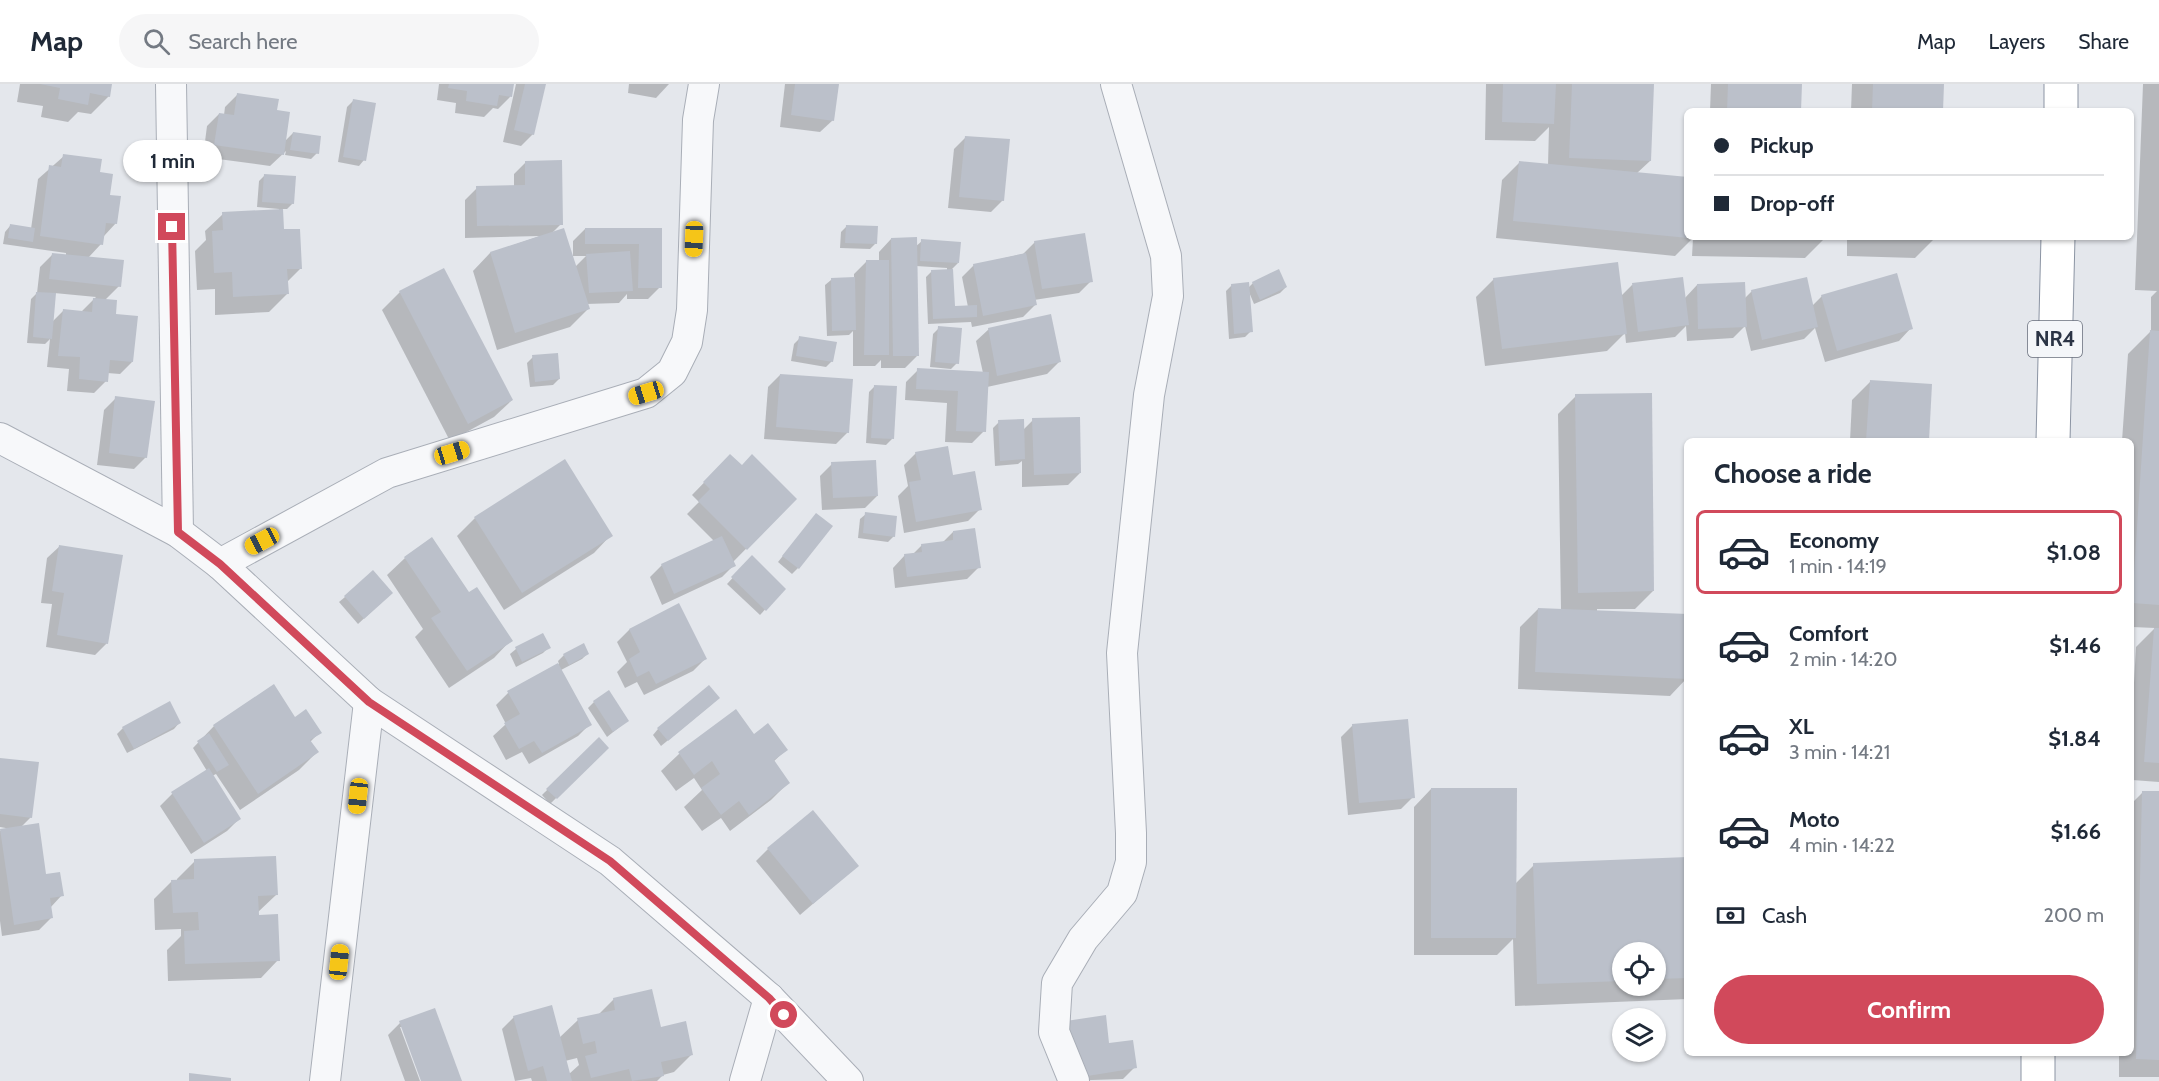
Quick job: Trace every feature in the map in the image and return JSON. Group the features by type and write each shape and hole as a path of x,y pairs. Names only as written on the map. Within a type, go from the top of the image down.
{"highway":[{"path":"2061,84 2061,108"},
{"name":"NR4","path":"2053,438 2058,240"},
{"path":"2038,1056 2038,1081"}],"street":[{"path":"171,84 178,532"},
{"path":"220,564 387,473 646,393 672,372 687,342 692,310 698,120 704,84"},
{"path":"1074,1081 1054,1032 1057,983 1083,939 1122,893 1131,862 1122,653 1149,395 1168,296 1166,256 1116,84"},
{"path":"0,442 178,532 220,564 369,702 610,861 769,998 848,1081"},
{"path":"325,1081 369,702"},
{"path":"745,1081 769,998"}],"building":[{"path":"40,84 112,84 110,97 90,93 88,105 58,99 60,88"},
{"path":"449,84 514,84 512,97 499,95 497,106 466,101 467,91 448,88"},
{"path":"525,84 546,84 534,135 514,130"},
{"path":"795,84 839,84 834,121 791,115"},
{"path":"1503,84 1556,84 1554,124 1502,122"},
{"path":"1572,84 1654,84 1651,161 1569,158"},
{"path":"1728,84 1802,84 1801,108 1727,108"},
{"path":"1873,84 1944,84 1943,108 1872,108"},
{"path":"237,93 279,99 277,110 290,112 284,155 214,145 219,113 234,115"},
{"path":"353,99 376,103 366,161 343,157"},
{"path":"293,132 321,136 319,154 290,150"},
{"path":"965,136 1010,139 1004,201 959,197"},
{"path":"63,154 102,159 100,172 113,174 110,195 121,196 117,224 106,223 103,245 40,236 49,165 61,167"},
{"path":"562,160 563,225 477,226 476,186 525,185 525,161"},
{"path":"1519,161 1684,177 1684,238 1513,221"},
{"path":"264,174 296,176 294,204 262,202"},
{"path":"283,209 284,229 300,229 302,269 287,269 289,294 233,297 232,272 214,273 212,231 223,230 222,212"},
{"path":"10,224 35,228 33,242 8,238"},
{"path":"846,225 878,226 877,244 845,243"},
{"path":"564,228 590,309 515,333 490,252"},
{"path":"585,228 662,228 662,288 638,288 639,244 585,244"},
{"path":"1085,233 1093,282 1042,289 1034,241"},
{"path":"917,237 919,356 893,356 891,238"},
{"path":"921,239 961,242 959,263 920,261"},
{"path":"630,251 633,291 589,293 586,254"},
{"path":"52,253 124,260 121,287 49,279"},
{"path":"1026,253 1037,305 983,316 973,264"},
{"path":"866,260 889,260 889,355 864,355"},
{"path":"1618,262 1627,334 1502,349 1493,278"},
{"path":"444,268 513,400 468,424 399,291"},
{"path":"953,269 955,306 977,305 977,317 933,319 931,270"},
{"path":"1279,269 1287,287 1260,300 1252,282"},
{"path":"1897,273 1913,329 1837,351 1821,295"},
{"path":"855,277 856,330 832,331 831,278"},
{"path":"1683,277 1689,325 1638,332 1632,283"},
{"path":"1807,277 1818,327 1762,340 1751,290"},
{"path":"1249,282 1253,332 1234,334 1231,284"},
{"path":"1745,282 1747,327 1698,329 1697,284"},
{"path":"36,292 56,293 52,339 33,337"},
{"path":"93,298 117,300 116,314 138,316 133,362 110,360 108,382 79,379 80,357 58,356 63,309 92,312"},
{"path":"1051,314 1061,362 997,376 988,328"},
{"path":"938,326 962,328 959,364 935,362"},
{"path":"2150,330 2159,331 2159,605 2134,603"},
{"path":"799,336 837,342 833,362 796,356"},
{"path":"558,353 560,379 535,382 532,355"},
{"path":"917,368 989,372 986,432 956,431 958,391 916,389"},
{"path":"780,374 853,379 849,433 776,427"},
{"path":"1870,380 1932,384 1929,438 1866,438"},
{"path":"874,385 897,386 894,439 871,438"},
{"path":"1652,393 1654,591 1578,593 1575,394"},
{"path":"115,396 155,401 147,458 109,453"},
{"path":"1080,417 1081,473 1034,475 1032,418"},
{"path":"1024,419 1025,459 1000,461 998,420"},
{"path":"948,446 953,475 975,471 982,510 916,522 909,482 921,480 915,452"},
{"path":"730,454 742,465 752,454 797,499 747,550 698,501 710,489 703,482"},
{"path":"565,459 613,536 522,593 474,517"},
{"path":"876,460 878,496 833,498 831,462"},
{"path":"865,512 897,516 895,537 863,533"},
{"path":"816,513 833,526 799,569 782,556"},
{"path":"975,528 981,568 907,577 904,554 922,552 921,544 953,540 953,531"},
{"path":"722,536 736,566 674,594 661,564"},
{"path":"432,537 469,592 477,587 513,641 467,671 431,618 441,612 404,557"},
{"path":"59,545 123,555 108,644 57,635 64,593 52,591"},
{"path":"752,555 786,589 766,611 731,577"},
{"path":"373,570 393,593 364,619 344,596"},
{"path":"679,603 707,659 656,684 649,671 637,677 629,659 640,652 629,629"},
{"path":"1538,608 1684,614 1684,679 1535,672"},
{"path":"2154,628 2159,628 2159,763 2144,762"},
{"path":"543,633 551,648 522,662 515,647"},
{"path":"584,643 589,654 569,665 563,654"},
{"path":"558,663 592,725 542,753 534,741 519,749 504,723 520,714 507,691"},
{"path":"274,684 295,717 306,709 322,733 310,740 319,752 258,794 213,725"},
{"path":"709,685 720,698 668,741 657,728"},
{"path":"609,690 629,721 613,732 593,701"},
{"path":"170,701 181,723 134,749 122,727"},
{"path":"736,709 754,734 768,723 788,750 774,760 790,783 749,815 739,801 721,815 701,788 720,774 712,761 694,775 678,752"},
{"path":"1408,719 1415,798 1359,803 1352,724"},
{"path":"209,733 229,765 217,772 197,741"},
{"path":"599,737 609,748 557,799 546,789"},
{"path":"0,758 39,762 32,818 0,814"},
{"path":"209,768 241,819 204,843 171,792"},
{"path":"1431,788 1517,788 1516,938 1431,938"},
{"path":"2142,791 2159,791 2159,1060 2136,1059"},
{"path":"813,810 859,866 813,904 767,848"},
{"path":"39,823 46,874 60,872 64,896 50,898 53,918 14,925 0,829"},
{"path":"276,856 278,895 258,896 259,915 278,914 280,961 185,964 184,931 199,930 198,912 173,913 171,880 194,879 194,859"},
{"path":"1684,857 1684,978 1666,979 1666,942 1612,942 1612,981 1537,984 1533,863"},
{"path":"652,989 661,1027 686,1021 693,1055 661,1062 664,1076 632,1081 629,1069 591,1078 585,1056 597,1053 595,1041 583,1044 577,1018 615,1010 613,998"},
{"path":"552,1005 572,1081 547,1081 543,1066 528,1071 513,1016"},
{"path":"435,1008 462,1081 421,1081 399,1021"},
{"path":"1106,1015 1109,1043 1133,1040 1137,1068 1075,1078 1066,1021"},
{"path":"189,1073 231,1078 231,1081 189,1081"}],"route":[{"path":"172,227 178,532 220,564 369,702 610,861 769,998 784,1015"}]}
